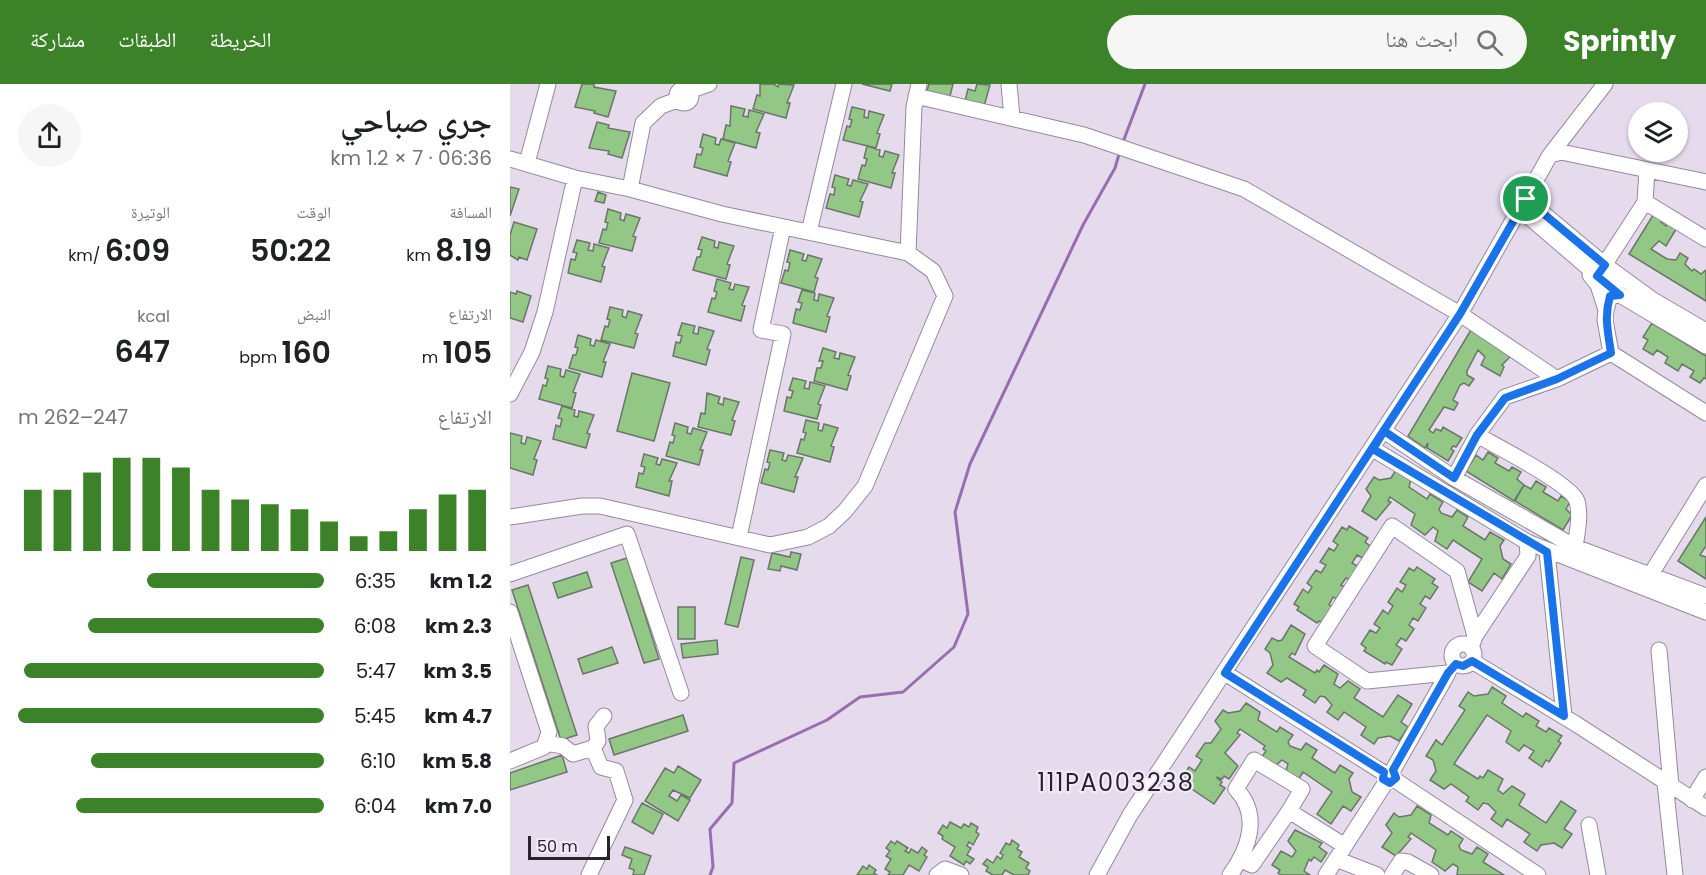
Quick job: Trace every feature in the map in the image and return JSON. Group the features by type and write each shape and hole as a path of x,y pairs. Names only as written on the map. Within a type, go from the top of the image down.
{"street":[{"path":"528,163 548,84"},
{"path":"630,189 643,123 682,91 709,84"},
{"path":"809,232 844,84"},
{"path":"1009,84 1012,118"},
{"path":"1097,875 1130,815 1460,314 1550,155 1605,84"},
{"path":"908,253 917,90 1012,118 1084,135 1227,182 1259,196 1460,314 1557,379"},
{"path":"1550,155 1561,152 1706,182"},
{"path":"510,159 575,178 630,189 722,214 908,253 933,271 945,296 865,486 845,511 829,526 808,537 770,545 600,506 582,506 510,517"},
{"path":"1601,270 1645,202 1647,170"},
{"path":"510,394 532,352 545,312 575,178"},
{"path":"1645,202 1706,239"},
{"path":"1523,205 1574,256 1598,285 1606,310"},
{"path":"1523,205 1601,270 1620,295 1706,346"},
{"path":"739,537 783,334 761,330 783,227"},
{"path":"1574,256 1706,331"},
{"path":"1620,295 1610,296 1606,310 1605,320 1611,353 1706,412"},
{"path":"1454,478 1477,435 1505,398 1557,379 1611,353"},
{"path":"1384,431 1454,478 1575,548 1647,581 1706,612"},
{"path":"1477,435 1559,483 1576,499 1579,517 1575,548"},
{"path":"1373,449 1547,552 1706,596"},
{"path":"1647,581 1706,485"},
{"path":"1527,542 1528,556 1473,648 1463,666 1367,681 1315,646 1392,526 1457,571 1473,648 1564,716 1706,808"},
{"path":"510,574 627,534 681,693"},
{"path":"1547,552 1564,716"},
{"path":"510,612 549,732 546,743"},
{"path":"1659,650 1675,875"},
{"path":"1326,875 1390,776 1452,668"},
{"path":"1225,673 1390,776 1538,875"},
{"path":"510,760 546,743 563,746 573,754 593,748 598,741 596,726 604,716"},
{"path":"589,875 625,800 616,771 601,767 593,748"},
{"path":"1230,875 1241,860 1251,821 1250,807 1236,789 1254,760 1302,789 1252,865 1241,860"},
{"path":"1692,800 1706,777"},
{"path":"1289,811 1345,846"},
{"path":"1589,825 1598,875"},
{"path":"1336,859 1377,875"},
{"path":"1392,875 1401,861 1431,875"},
{"path":"937,875 945,868 961,875"}],"building":[{"path":"582,84 594,84 594,87 616,91 608,117 594,113 595,111 575,107"},
{"path":"760,84 774,84 778,87 779,84 794,85 787,103 790,103 786,118 753,109 757,95 760,96"},
{"path":"862,84 892,84 890,91"},
{"path":"929,84 953,84 949,100 926,94"},
{"path":"977,84 990,85 983,110 964,105 968,89 975,91"},
{"path":"731,106 745,109 743,116 748,117 749,110 764,114 756,132 760,133 756,148 723,139 726,125 730,126"},
{"path":"852,107 865,110 864,117 868,118 869,111 884,115 877,133 880,134 876,148 843,140 847,126 850,127 852,120 849,119"},
{"path":"597,122 609,125 608,128 630,132 622,158 608,154 609,151 589,148"},
{"path":"703,134 716,138 715,144 719,145 721,139 735,143 728,161 731,162 727,176 694,167 697,154 701,155 703,148 700,147"},
{"path":"867,146 880,150 879,156 883,157 885,151 899,155 892,173 895,173 891,188 858,179 862,165 865,166 867,159 864,158"},
{"path":"835,175 849,179 847,185 851,186 853,180 868,184 860,201 863,202 859,217 826,208 830,194 834,195 835,188 832,187"},
{"path":"510,187 519,189 510,216"},
{"path":"598,192 606,195 604,203 595,201"},
{"path":"608,209 621,213 620,219 624,221 626,214 640,218 633,236 636,237 632,251 599,243 603,229 606,230 608,223 605,222"},
{"path":"1655,212 1664,217 1661,222 1666,226 1669,221 1678,226 1666,246 1659,241 1651,249 1667,259 1676,260 1680,253 1688,258 1685,264 1692,271 1694,269 1701,274 1706,270 1706,301 1629,254"},
{"path":"514,222 537,229 527,260 519,257 518,260 510,255 510,235"},
{"path":"702,237 715,241 714,247 718,248 719,242 734,246 727,264 730,265 726,279 693,270 702,250 698,249"},
{"path":"577,240 590,243 588,250 593,251 594,244 609,248 602,266 605,267 601,282 568,273 571,259 575,260 577,253 573,252"},
{"path":"790,250 804,254 802,260 806,261 808,255 822,259 815,277 818,278 814,292 781,283 785,270 788,271 790,263 787,262"},
{"path":"717,279 731,283 729,289 733,290 735,284 749,287 742,305 745,306 741,321 708,312 712,298 715,299 717,292 714,291"},
{"path":"802,290 815,293 814,300 818,301 819,294 834,298 827,316 830,317 826,332 793,323 796,309 800,310 802,303 798,302"},
{"path":"517,291 531,296 523,322 510,318 510,292 516,294"},
{"path":"610,307 623,310 622,316 626,318 628,311 642,315 635,333 638,334 634,348 601,340 605,326 608,327 610,320 607,319"},
{"path":"682,323 695,326 693,333 698,334 699,327 714,331 707,349 710,350 706,365 673,356 676,342 680,343 682,336 678,335"},
{"path":"1652,323 1706,356 1706,379 1704,378 1700,383 1690,377 1694,371 1682,364 1678,371 1665,363 1668,357 1657,350 1653,355 1643,349 1648,340 1643,337"},
{"path":"1472,328 1513,354 1502,365 1504,367 1500,376 1481,365 1485,357 1478,350 1467,371 1467,375 1474,379 1469,386 1464,383 1460,385 1453,400 1458,403 1454,410 1444,407 1429,430 1433,433 1436,429 1441,431 1443,427 1462,438 1456,447 1453,446 1451,449 1454,451 1448,461 1427,448 1428,443 1425,448 1408,436"},
{"path":"578,335 591,339 590,345 594,346 596,340 610,344 603,362 606,362 602,377 569,368 578,348 575,347"},
{"path":"823,348 836,352 834,358 839,359 840,353 855,357 848,375 851,376 847,390 814,381 817,368 821,368 823,361 819,361"},
{"path":"548,366 561,369 560,376 564,377 566,370 580,374 573,392 576,393 572,408 539,399 543,385 546,386 548,379 545,378"},
{"path":"632,373 670,383 654,441 617,431"},
{"path":"793,378 806,381 804,388 809,389 810,382 825,386 818,404 821,405 817,419 784,411 787,397 791,398 793,391 789,390"},
{"path":"707,393 720,397 718,403 723,405 724,398 739,402 732,420 735,421 731,435 698,427 701,413 705,414"},
{"path":"562,406 575,410 574,416 578,417 579,411 594,415 587,433 590,434 586,448 553,439 556,425 560,427 562,419 558,418"},
{"path":"806,420 819,423 818,430 822,431 824,424 838,428 831,446 834,447 830,462 797,453 801,439 804,440 806,433 803,432"},
{"path":"675,423 688,427 687,433 691,434 693,428 707,432 700,450 703,450 699,465 666,456 670,442 673,443 675,436 672,435"},
{"path":"510,433 522,436 521,443 525,444 527,437 541,441 534,459 537,460 533,475 510,468"},
{"path":"770,450 784,453 782,460 786,461 788,455 803,458 795,477 798,477 794,492 761,483 765,469 768,470 770,463 767,462"},
{"path":"1488,452 1498,458 1495,463 1509,471 1512,467 1521,472 1517,479 1524,485 1514,501 1466,471 1476,455 1483,460"},
{"path":"644,454 658,458 656,464 660,465 662,459 677,463 669,481 672,481 669,496 636,487 639,473 643,474 645,467 641,466"},
{"path":"1396,470 1411,479 1409,487 1427,499 1430,494 1443,502 1439,509 1441,513 1452,517 1457,510 1468,517 1463,526 1485,540 1490,532 1504,540 1500,546 1503,559 1511,564 1502,579 1494,573 1482,591 1468,582 1482,559 1453,540 1447,549 1435,541 1438,531 1433,527 1425,535 1411,525 1415,514 1390,497 1388,501 1391,502 1376,520 1362,511 1371,496 1366,489 1374,477 1379,480 1391,478"},
{"path":"1536,481 1546,487 1543,492 1558,501 1561,496 1570,502 1566,509 1572,515 1563,530 1515,501 1524,485 1531,489"},
{"path":"1706,517 1706,546 1700,555 1706,557 1706,579 1678,561"},
{"path":"1349,526 1368,538 1365,542 1370,546 1363,558 1357,555 1352,563 1359,567 1350,580 1346,578 1341,585 1347,588 1339,601 1333,597 1329,605 1335,608 1324,624 1319,621 1317,623 1297,610 1299,607 1294,604 1303,589 1308,593 1312,587 1307,583 1316,570 1321,573 1326,565 1320,562 1329,548 1334,551 1338,545 1333,541 1342,527 1347,530"},
{"path":"791,552 801,554 797,570 781,566 780,571 768,569 772,553 790,557"},
{"path":"741,557 754,560 738,627 725,624"},
{"path":"627,558 659,659 644,663 611,563"},
{"path":"1417,567 1435,579 1432,583 1438,587 1430,599 1425,596 1420,604 1426,608 1418,621 1413,618 1409,625 1414,629 1406,641 1401,638 1396,645 1402,649 1392,665 1386,662 1385,664 1364,651 1366,648 1361,644 1370,630 1376,633 1380,628 1374,624 1383,610 1388,614 1393,606 1388,602 1397,588 1402,592 1406,585 1400,582 1409,568 1414,571"},
{"path":"587,572 592,587 558,598 553,583"},
{"path":"528,585 577,735 561,740 512,590"},
{"path":"678,607 695,607 695,639 678,639"},
{"path":"1291,625 1305,634 1295,655 1292,653 1289,657 1315,673 1317,670 1319,672 1324,665 1338,674 1334,684 1340,688 1348,681 1360,689 1354,698 1383,717 1398,695 1412,704 1401,722 1408,727 1399,741 1390,736 1378,738 1374,744 1361,735 1366,727 1344,712 1338,720 1327,712 1332,705 1325,697 1320,696 1315,703 1303,695 1306,690 1287,678 1281,682 1267,673 1273,665 1270,653 1265,649 1272,638 1282,640"},
{"path":"717,640 718,654 683,658 681,644"},
{"path":"612,647 618,663 583,674 578,659"},
{"path":"1492,687 1506,696 1502,703 1523,717 1526,713 1539,721 1536,726 1546,732 1549,728 1562,736 1558,741 1561,743 1549,762 1546,760 1542,767 1529,758 1534,751 1524,745 1519,751 1506,742 1511,731 1487,715 1454,764 1478,779 1480,776 1483,778 1488,770 1503,779 1498,790 1503,794 1512,786 1525,794 1519,805 1546,823 1561,801 1576,811 1564,829 1572,834 1562,848 1554,843 1541,845 1537,851 1524,842 1530,834 1507,819 1502,827 1491,819 1496,812 1488,804 1483,803 1478,810 1466,801 1469,797 1451,784 1444,789 1430,780 1436,771 1433,760 1426,756 1436,740 1442,745 1465,710 1459,706 1468,692 1474,696 1488,694"},
{"path":"1246,703 1260,712 1258,720 1277,732 1280,727 1293,735 1288,742 1290,746 1301,750 1306,743 1317,750 1312,758 1335,773 1340,765 1353,773 1349,779 1352,792 1361,797 1351,811 1343,806 1331,824 1317,814 1332,792 1303,772 1297,782 1285,774 1288,764 1282,760 1274,767 1261,758 1266,751 1263,749 1265,746 1240,729 1237,733 1240,735 1225,753 1238,766 1229,779 1224,776 1222,779 1216,777 1222,782 1220,785 1225,788 1214,804 1180,781 1189,767 1195,771 1202,760 1196,756 1205,743 1211,743 1221,729 1215,721 1223,710 1228,713 1240,711"},
{"path":"683,715 688,731 614,755 609,739"},
{"path":"562,755 567,772 510,790 510,773"},
{"path":"678,766 701,780 690,798 673,790 669,796 677,801 681,795 690,800 678,821 645,801 665,768 674,773"},
{"path":"642,803 663,814 653,834 632,822"},
{"path":"1417,806 1431,815 1429,823 1448,835 1451,831 1463,839 1459,846 1461,850 1472,854 1477,847 1488,854 1483,862 1504,875 1457,875 1458,867 1453,864 1445,871 1432,862 1436,850 1411,833 1408,837 1411,839 1396,856 1382,847 1392,833 1386,825 1394,813 1399,817 1411,815"},
{"path":"950,822 961,828 964,824 969,827 971,823 978,827 976,832 979,834 973,845 969,842 967,846 971,848 967,855 974,859 970,864 966,861 964,865 950,856 955,847 942,839 943,836 938,833 943,825 947,828"},
{"path":"1295,830 1322,843 1319,847 1327,853 1321,862 1314,857 1311,861 1309,859 1304,871 1310,875 1281,875 1278,873 1280,870 1272,865 1281,851 1292,857 1296,851 1288,841"},
{"path":"1012,840 1019,845 1017,849 1022,852 1019,857 1029,863 1026,868 1030,871 1028,875 1014,875 1005,870 1002,875 993,875 986,871 988,867 983,864 987,859 993,863 997,856 1001,859 1003,855 1000,853 1006,843 1010,845"},
{"path":"891,841 895,844 897,841 908,848 905,851 909,853 911,849 918,853 922,847 927,851 924,855 927,857 919,871 909,865 903,875 888,875 890,872 885,869 891,859 886,856 890,851 886,848"},
{"path":"625,847 651,856 644,875 633,875 634,870 629,868 632,859 622,855"},
{"path":"869,865 876,870 874,873 877,875 857,875 863,866 867,869"}],"waterway":[{"path":"1123,142 1145,84"},
{"path":"710,875 713,867 710,829 732,803 734,763 827,720 860,697 903,692 954,647 968,614 955,512 970,464 1083,225 1115,168 1120,151"}],"district":[{"name":"111PA003238","path":"1116,783"}],"route":[{"path":"1526,199 1605,265 1597,276 1620,295 1610,296 1606,310 1605,320 1611,353 1557,379 1505,398 1477,435 1454,478 1384,431 1373,449 1547,552 1564,716 1472,661 1463,666 1456,664 1448,673 1393,770 1396,778 1390,783 1383,779 1384,772 1225,673 1460,314 1526,199"}]}
